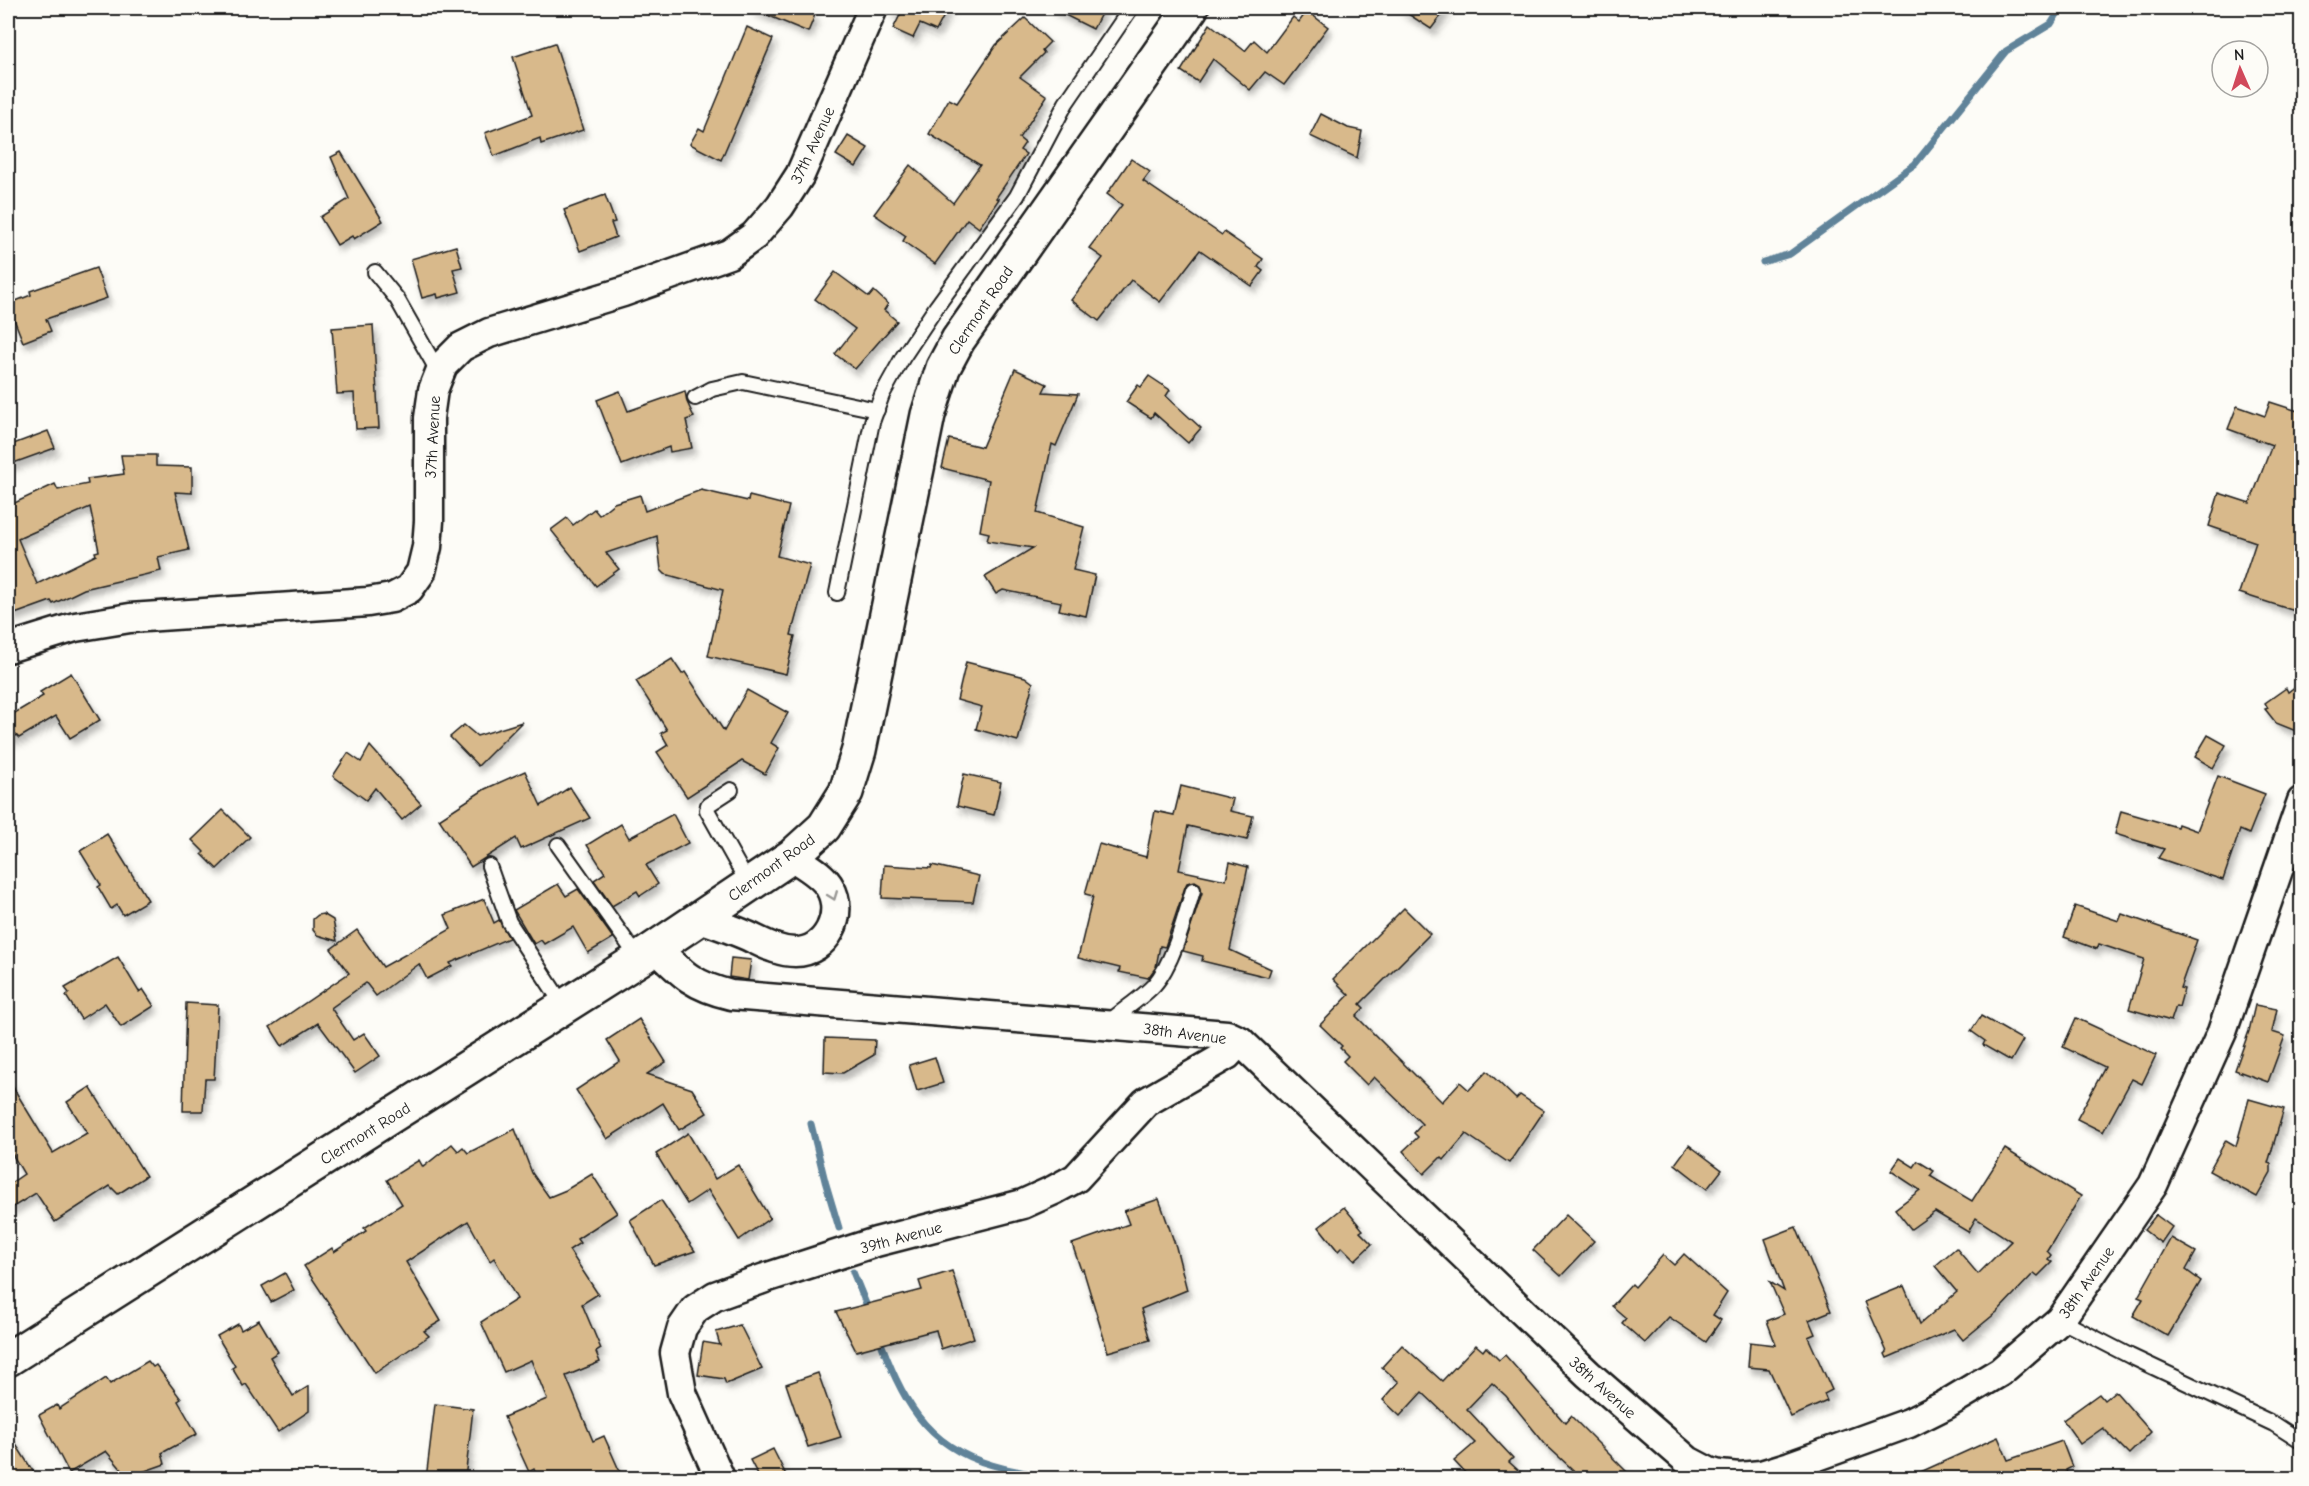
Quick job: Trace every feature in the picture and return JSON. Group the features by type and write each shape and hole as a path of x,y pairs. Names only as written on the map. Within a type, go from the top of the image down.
{"street":[{"name":"37th Avenue","path":"8,648 75,627 130,618 368,602 392,598 409,589 421,572 427,547 429,418 433,390 443,365 461,347 489,333 623,292 729,254 754,236 780,206 801,175 873,8"},
{"name":"Clermont Road","path":"8,1359 647,953 792,856 824,827 846,792 853,776 927,415 942,368 976,313 1021,220 1191,8"},
{"name":"38th Avenue","path":"647,953 700,986 731,995 1012,1019 1107,1024 1227,1035 1240,1041 1588,1374 1688,1461 1709,1473 1739,1477 1761,1474 1799,1463 1909,1423 1974,1389 2000,1372 2060,1320 2153,1185 2222,1032 2301,801"},
{"path":"700,918 781,951 796,953 818,944 833,924 837,913 836,903 830,887 810,868 792,856"},
{"name":"39th Avenue","path":"720,1479 682,1393 675,1353 682,1328 695,1309 715,1296 765,1278 876,1242 1023,1204 1054,1190 1076,1178 1146,1102 1227,1055 1240,1041"}],"lane":[{"path":"837,593 870,431 882,395 936,306 1021,220 1027,180 1066,103 1131,8"},
{"path":"375,272 400,303 440,375"},
{"path":"695,398 712,388 743,382 877,410"},
{"path":"731,790 708,805 707,810 749,885"},
{"path":"558,845 647,953"},
{"path":"489,866 509,922 563,1005"},
{"path":"1107,1024 1121,1010 1154,985 1181,929 1193,890"},
{"path":"2060,1320 2274,1424 2301,1442"}],"building":[{"path":"750,8 797,8 815,15 808,32"},
{"path":"889,8 948,8 936,31 920,24 913,38 893,29 900,15"},
{"path":"1051,8 1104,8 1093,29"},
{"path":"1399,8 1447,8 1431,29"},
{"path":"1307,11 1328,27 1284,85 1265,72 1250,90 1213,59 1198,82 1181,71 1210,24 1245,51 1254,40 1267,52 1293,17 1299,22"},
{"path":"1025,18 1050,42 1042,50 1044,53 1020,77 1047,96 1019,138 1025,143 1020,150 1026,154 979,228 967,219 935,264 903,241 906,236 874,214 910,165 953,203 980,165 929,134 949,99 957,103 996,45"},
{"path":"747,27 773,39 721,160 690,144 699,128 704,131"},
{"path":"555,43 583,130 541,144 540,138 494,156 485,133 532,115 513,57"},
{"path":"1321,114 1348,128 1362,131 1357,158 1310,136"},
{"path":"848,136 868,148 856,167 836,155"},
{"path":"341,152 383,221 354,239 352,236 337,245 320,217 349,199 331,157"},
{"path":"1131,159 1150,172 1143,181 1222,235 1224,232 1263,259 1258,267 1263,271 1252,286 1200,250 1160,302 1131,280 1099,321 1071,300 1103,258 1089,248 1122,205 1107,194"},
{"path":"605,195 615,222 611,223 616,237 580,251 564,210"},
{"path":"456,246 462,267 453,269 460,292 438,298 437,294 422,298 411,259"},
{"path":"96,268 107,298 46,319 51,331 23,342 8,304 31,295 30,291"},
{"path":"835,272 869,297 874,291 888,304 884,310 897,321 855,369 835,354 855,329 815,299"},
{"path":"373,325 379,428 356,429 354,393 337,394 332,328"},
{"path":"1015,369 1047,384 1043,392 1078,394 1056,446 1052,444 1037,513 1084,527 1073,570 1095,575 1086,616 1059,610 1061,602 1003,590 996,594 985,577 1033,548 987,541 989,533 980,531 989,480 942,468 949,439 982,447"},
{"path":"1149,376 1170,390 1166,396 1201,428 1188,443 1154,413 1151,418 1126,402 1138,385 1141,387"},
{"path":"620,391 628,411 685,391 694,417 686,420 692,448 670,452 669,447 622,465 597,400"},
{"path":"2270,402 2301,412 2301,613 2239,593 2256,542 2209,526 2219,493 2250,503 2272,445 2228,429 2237,406 2265,416"},
{"path":"48,431 55,448 8,465 8,446"},
{"path":"121,455 156,455 156,466 192,467 192,493 175,492 189,550 158,557 161,571 84,589 53,604 51,601 12,615 8,604 8,506 55,484 58,490 88,484 87,479 124,474","holes":["90,507 99,551 95,552 96,555 37,584 18,539"]},
{"path":"701,490 748,501 749,496 789,506 777,556 810,565 791,635 795,636 786,674 708,656 723,590 665,574 661,570 657,536 606,553 619,569 596,586 551,530 567,518 573,525 594,509 599,515 614,503 640,495 645,511"},
{"path":"672,659 682,674 685,672 724,731 747,690 788,713 771,743 779,748 765,774 742,761 687,797 657,752 668,745 661,733 667,730 636,681"},
{"path":"966,662 1025,677 1033,683 1018,741 976,729 982,707 957,700"},
{"path":"71,673 100,720 70,738 56,716 19,738 16,735 8,741 8,717 43,696 40,692"},
{"path":"2301,682 2301,717 2296,731 2276,723 2265,709 2268,708 2265,703 2286,688 2288,692"},
{"path":"522,722 478,766 450,737 464,725 477,736"},
{"path":"2208,735 2226,745 2213,768 2195,757"},
{"path":"370,746 421,804 402,820 375,788 366,800 333,776 348,753 361,762"},
{"path":"525,771 541,806 570,787 590,818 521,849 516,838 471,867 439,819 485,789"},
{"path":"964,774 1001,782 994,815 957,806"},
{"path":"2218,776 2265,794 2249,834 2240,830 2223,880 2158,858 2164,849 2115,834 2121,811 2177,827 2178,824 2197,831"},
{"path":"1181,786 1233,799 1230,811 1253,816 1247,840 1188,826 1179,870 1226,880 1230,862 1248,867 1230,950 1271,969 1268,977 1202,961 1203,956 1183,951 1202,893 1200,884 1195,881 1187,883 1185,887 1165,947 1160,946 1156,967 1148,978 1119,972 1120,968 1078,958 1093,896 1085,894 1099,844 1146,857 1155,811 1174,815"},
{"path":"223,810 250,837 217,869 192,840"},
{"path":"673,814 688,843 646,865 658,884 640,896 637,891 612,906 594,880 605,873 587,845 621,824 629,838"},
{"path":"107,834 148,900 123,915 117,905 111,909 98,887 101,885 80,851"},
{"path":"884,865 931,868 932,865 979,876 973,902 882,898"},
{"path":"558,884 566,896 578,889 613,938 588,953 573,927 544,944 541,940 534,944 514,910"},
{"path":"484,899 494,923 499,920 509,938 450,963 452,966 427,979 419,964 376,996 366,983 331,1008 353,1040 364,1033 380,1056 355,1073 318,1023 282,1046 270,1027 349,973 331,949 357,930 383,967 451,929 445,915"},
{"path":"2075,906 2119,921 2122,914 2197,940 2180,988 2184,989 2179,1007 2176,1006 2171,1021 2129,1009 2144,959 2099,944 2097,949 2064,937"},
{"path":"1404,908 1430,934 1360,1004 1364,1008 1356,1016 1442,1102 1460,1082 1469,1090 1487,1071 1516,1099 1520,1095 1544,1111 1509,1163 1466,1134 1444,1160 1441,1157 1424,1174 1403,1151 1418,1137 1414,1133 1422,1124 1374,1077 1367,1085 1343,1061 1348,1056 1340,1048 1342,1046 1320,1025 1349,995 1333,979"},
{"path":"323,914 333,920 337,941 317,935 313,930 313,919"},
{"path":"118,957 139,992 143,989 154,1006 121,1027 105,1003 81,1019 66,996 69,993 65,988"},
{"path":"731,958 751,960 748,980 729,977"},
{"path":"186,1003 218,1005 214,1079 205,1079 203,1111 183,1111"},
{"path":"2255,1005 2277,1009 2272,1032 2285,1036 2268,1082 2235,1070 2249,1031"},
{"path":"1981,1016 2023,1040 2011,1061 1983,1045 1985,1041 1971,1031"},
{"path":"2076,1018 2156,1055 2142,1084 2132,1079 2103,1132 2077,1119 2105,1067 2063,1047"},
{"path":"639,1019 666,1062 647,1074 692,1089 707,1113 679,1130 663,1103 607,1139 576,1090 620,1061 607,1040"},
{"path":"825,1038 875,1040 874,1055 843,1073 824,1072"},
{"path":"935,1057 943,1083 917,1091 909,1065"},
{"path":"8,1079 53,1153 87,1133 67,1102 90,1087 146,1176 118,1194 110,1186 55,1222 36,1193 8,1210 8,1185 24,1174 8,1147"},
{"path":"2249,1099 2284,1109 2268,1163 2271,1164 2271,1172 2257,1197 2209,1171 2226,1140 2236,1146"},
{"path":"515,1129 532,1173 549,1197 566,1190 592,1174 617,1213 577,1239 580,1243 569,1250 598,1294 582,1304 601,1349 596,1352 600,1362 566,1376 593,1441 604,1436 623,1479 538,1479 534,1469 529,1472 504,1417 547,1399 531,1360 504,1372 481,1322 517,1299 494,1258 490,1261 468,1221 406,1262 441,1321 424,1331 429,1336 375,1373 304,1266 332,1248 334,1252 366,1231 364,1228 402,1204 387,1180 419,1160 423,1167 452,1144 458,1151 463,1147 468,1153"},
{"path":"688,1133 715,1179 738,1165 770,1218 739,1240 708,1190 687,1204 656,1154"},
{"path":"1689,1145 1722,1170 1707,1189 1675,1164"},
{"path":"2005,1149 2081,1196 2047,1251 2051,1255 2048,1259 2052,1262 2038,1276 2034,1273 1997,1312 1963,1340 1954,1329 1887,1358 1885,1354 1887,1352 1865,1302 1904,1286 1920,1324 1957,1292 1935,1266 1956,1248 1978,1274 2011,1241 1976,1218 1968,1232 1935,1212 1911,1229 1895,1209 1920,1190 1891,1171 1900,1158 1914,1167 1918,1161 1934,1171 1930,1176 1972,1201"},
{"path":"1159,1199 1176,1247 1187,1290 1141,1309 1150,1340 1108,1352 1083,1269 1081,1270 1072,1244 1129,1224 1124,1211"},
{"path":"661,1200 695,1251 654,1265 630,1220"},
{"path":"1344,1207 1363,1230 1360,1232 1372,1244 1355,1260 1342,1247 1338,1251 1319,1227"},
{"path":"1566,1215 1594,1241 1561,1276 1533,1250"},
{"path":"2156,1215 2172,1227 2161,1243 2144,1230"},
{"path":"1796,1227 1831,1311 1809,1320 1815,1334 1808,1337 1832,1390 1824,1394 1827,1401 1791,1417 1769,1369 1748,1367 1750,1342 1776,1345 1767,1321 1784,1314 1770,1282 1784,1291 1765,1239"},
{"path":"2171,1238 2196,1252 2186,1270 2201,1281 2168,1336 2133,1316 2143,1299 2138,1297"},
{"path":"1684,1254 1727,1293 1713,1315 1721,1320 1706,1342 1669,1317 1645,1343 1622,1323 1626,1318 1612,1306 1632,1284 1635,1287 1663,1255 1674,1265"},
{"path":"952,1271 974,1338 941,1349 936,1330 856,1351 836,1312 922,1290 919,1281"},
{"path":"285,1273 294,1290 271,1302 262,1286"},
{"path":"259,1320 278,1352 270,1357 293,1396 309,1386 309,1411 278,1432 246,1384 243,1386 232,1368 235,1366 217,1336 238,1324 241,1330"},
{"path":"740,1325 762,1369 726,1384 724,1379 698,1375 703,1342 720,1345 716,1332"},
{"path":"1402,1345 1442,1381 1476,1345 1483,1351 1486,1347 1499,1360 1505,1355 1565,1423 1571,1416 1634,1479 1583,1479 1545,1444 1506,1396 1492,1383 1467,1409 1513,1458 1509,1462 1528,1479 1471,1479 1454,1461 1475,1443 1422,1392 1400,1416 1383,1400 1399,1382 1382,1367"},
{"path":"148,1361 153,1367 156,1365 181,1399 178,1401 197,1434 162,1453 165,1464 128,1477 106,1451 69,1473 39,1415 57,1405 59,1409 106,1378 110,1384"},
{"path":"818,1373 841,1437 808,1447 786,1384"},
{"path":"2115,1391 2151,1432 2129,1454 2103,1428 2080,1444 2063,1420 2099,1394 2104,1400"},
{"path":"435,1404 473,1409 465,1479 426,1479"},
{"path":"8,1432 38,1479 8,1479"},
{"path":"1998,1437 2008,1460 2062,1441 2072,1467 2066,1470 2069,1479 1905,1479"},
{"path":"773,1449 788,1479 760,1479 750,1460"}],"waterway":[{"path":"1763,262 1790,254 1915,164 2006,51 2051,24 2061,8"},
{"path":"811,1124 839,1228"},
{"path":"853,1272 869,1311"},
{"path":"878,1335 906,1398 932,1432 969,1457 999,1467 1051,1478"}]}
